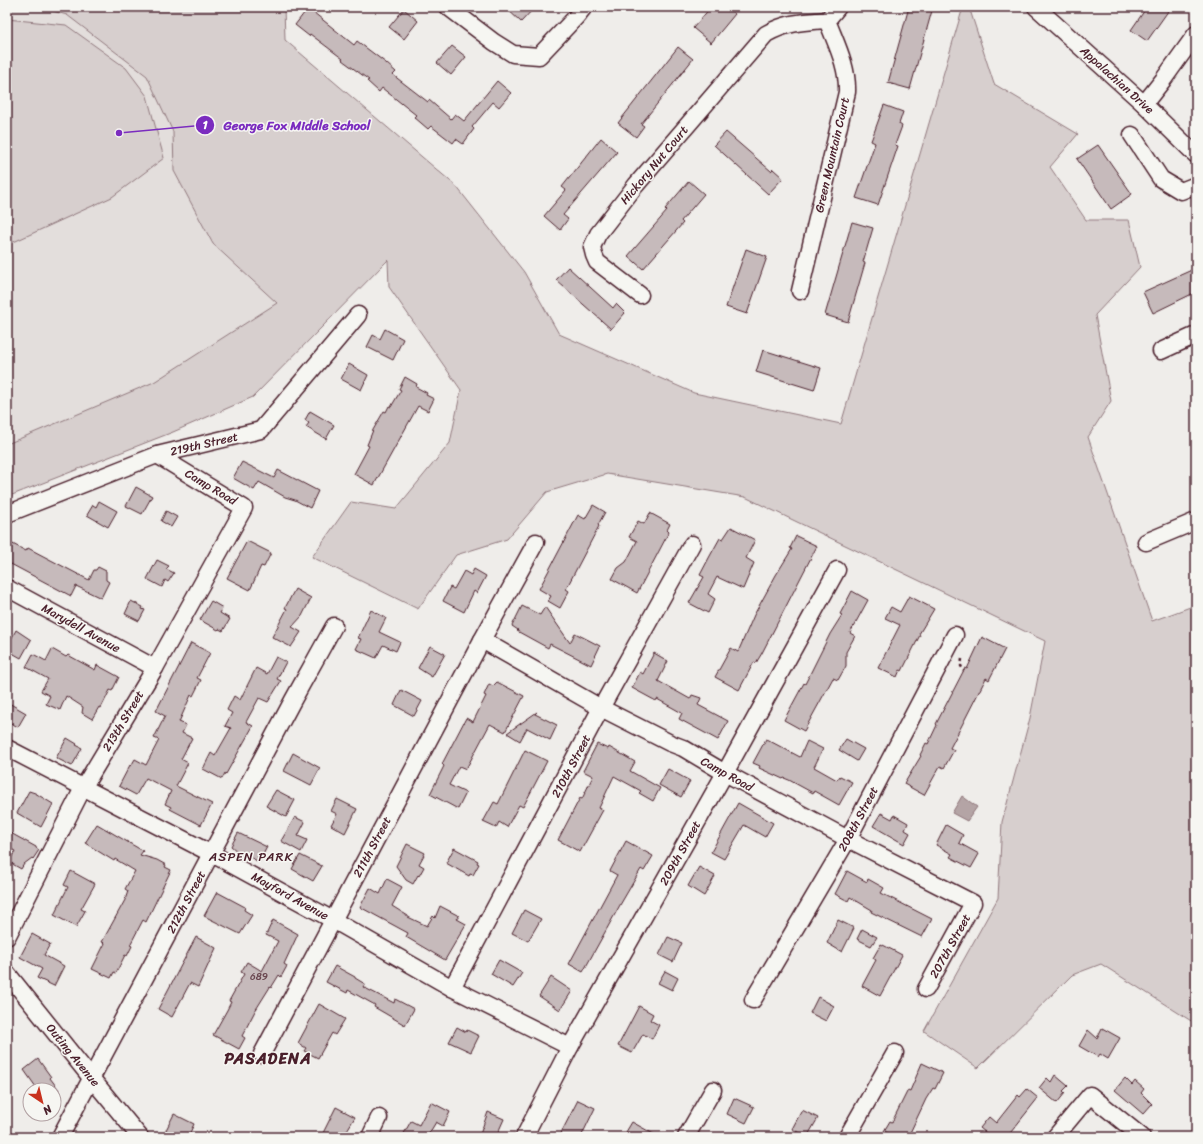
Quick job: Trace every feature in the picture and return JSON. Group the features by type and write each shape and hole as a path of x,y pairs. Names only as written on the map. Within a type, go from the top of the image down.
{"street":[{"path":"448,7 494,42 513,54 539,56 584,7"},
{"path":"828,20 838,7"},
{"name":"Appalachian Drive","path":"1036,7 1144,104 1196,155"},
{"name":"Hickory Nut Court","path":"640,295 598,262 592,247 598,234 636,185 766,34 778,27 792,23 828,20"},
{"name":"Green Mountain Court","path":"800,291 847,92 848,80 845,67 828,20"},
{"path":"1144,104 1196,34"},
{"path":"1132,135 1161,179 1181,191 1196,185"},
{"name":"219th Street","path":"7,514 157,455 261,430 358,316"},
{"path":"1161,351 1196,335"},
{"name":"Camp Road","path":"157,455 244,508"},
{"name":"213th Street","path":"7,937 83,788 155,668 244,508"},
{"path":"1146,542 1196,521"},
{"name":"211th Street","path":"262,1054 482,640 536,542"},
{"name":"210th Street","path":"452,988 692,544"},
{"name":"209th Street","path":"524,1137 570,1047 837,570"},
{"name":"Marydell Avenue","path":"7,588 155,668"},
{"name":"212th Street","path":"60,1137 334,626"},
{"name":"208th Street","path":"753,1000 848,839 955,635"},
{"name":"Camp Road","path":"482,640 602,708 670,743 683,748 724,773 848,839 974,903"},
{"name":"Mayford Avenue","path":"7,748 212,854 333,920 452,988 570,1047"},
{"name":"207th Street","path":"926,989 974,903"},
{"name":"Outing Avenue","path":"7,973 140,1137"},
{"path":"847,1137 895,1053"},
{"path":"686,1137 713,1090"},
{"path":"1055,1137 1090,1095 1142,1137"},
{"path":"370,1137 379,1118"}],"path":[{"path":"962,659 961,666 964,671"}],"shaded area":[{"path":"7,7 75,7 388,260 253,397 173,432 7,497"},
{"path":"38,7 284,7 285,40 456,186 524,272 559,334 694,393 841,424 963,7 969,7 994,84 1078,134 1050,167 1086,220 1129,220 1140,267 1095,315 1111,401 1088,437 1152,621 1193,606 1196,628 1196,1024 1101,964 1072,975 978,1068 924,1031 998,898 1002,822 1030,718 1045,641 745,497 607,474 547,492 507,539 456,555 418,609 312,557 351,502 396,509 450,443 461,390 389,287 388,260 253,397 173,432 7,497 7,444 154,382 277,303 213,244 174,171 173,132 147,76 67,15"},
{"path":"7,19 66,25 126,68 147,96 164,158 112,197 7,245"},
{"path":"962,796 977,807 967,821 952,813"}],"building":[{"path":"505,7 535,7 521,22"},
{"path":"711,7 735,7 732,11 735,14 711,43 693,28"},
{"path":"909,7 933,7 910,89 888,83"},
{"path":"1147,7 1171,7 1147,41 1131,30"},
{"path":"308,8 354,45 357,41 386,63 396,72 393,75 428,102 429,100 451,119 455,114 464,121 497,81 511,93 499,107 493,102 472,127 474,129 463,144 456,139 453,143 431,126 428,129 414,117 416,115 382,88 379,92 367,81 369,80 342,60 343,59 310,34 309,36 295,25"},
{"path":"404,9 418,21 404,39 389,27"},
{"path":"452,46 466,57 451,75 437,63"},
{"path":"678,47 693,59 641,124 644,126 636,137 618,123"},
{"path":"884,105 903,112 899,124 902,126 895,145 898,146 878,205 856,198 875,143 871,141"},
{"path":"726,132 771,171 773,169 783,178 768,194 714,145"},
{"path":"601,138 617,152 563,215 568,219 560,230 544,216 566,190 562,187"},
{"path":"1098,145 1132,194 1111,209 1077,159"},
{"path":"689,181 704,194 681,221 683,223 643,269 628,256 667,211 665,209"},
{"path":"852,222 873,228 863,262 865,263 848,322 825,315"},
{"path":"746,249 767,257 747,314 726,307"},
{"path":"568,267 613,308 616,304 625,313 611,329 556,280"},
{"path":"1196,268 1196,292 1153,313 1143,292"},
{"path":"385,329 403,339 393,360 367,347 373,335 380,339"},
{"path":"763,350 821,368 814,390 756,372"},
{"path":"349,364 368,375 361,390 341,379"},
{"path":"405,377 417,384 416,387 434,399 428,411 418,406 374,485 354,474 369,446 367,445 373,430 384,411 386,412 389,406 391,407 401,390 399,389"},
{"path":"310,411 334,425 326,439 306,427 309,423 305,420"},
{"path":"242,462 274,478 278,470 318,491 310,508 295,500 285,497 259,482 254,490 233,478"},
{"path":"136,487 152,496 142,514 126,506"},
{"path":"99,501 117,511 108,527 87,515 93,505 96,507"},
{"path":"593,505 605,512 566,589 569,591 560,608 548,601 551,596 539,589 578,515 585,519"},
{"path":"166,511 177,517 171,527 161,521"},
{"path":"650,513 670,524 667,530 669,532 637,593 612,579 618,568 626,562 637,541 629,537 638,521 644,524"},
{"path":"731,527 755,540 746,558 754,563 743,589 717,577 708,594 715,599 708,613 689,603 704,577 700,575 710,556 720,538 723,539"},
{"path":"796,536 817,546 762,653 756,663 754,662 739,690 715,677 731,648 738,652 754,615 792,549 790,548"},
{"path":"7,541 26,551 28,548 89,580 94,570 98,567 106,571 106,580 109,582 101,598 76,586 71,596 7,562"},
{"path":"247,541 271,553 264,567 261,566 250,590 227,578"},
{"path":"157,560 169,566 166,569 174,573 168,582 165,580 162,587 147,579"},
{"path":"474,569 486,576 477,593 474,591 464,612 443,601 450,587 454,589 464,571 471,575"},
{"path":"295,589 311,598 302,616 292,627 301,632 291,647 272,637 287,609 285,608"},
{"path":"852,591 868,600 850,633 855,636 846,652 846,666 838,680 833,678 804,731 784,720 804,683 805,684 830,634 842,615 840,614"},
{"path":"909,596 934,609 919,634 920,635 902,671 900,670 897,677 878,668 900,625 885,618 891,607 900,612"},
{"path":"131,601 143,607 142,609 145,610 139,621 125,614"},
{"path":"211,601 223,608 220,613 230,619 223,631 218,630 200,620"},
{"path":"522,606 540,615 545,607 570,643 575,633 600,646 591,665 550,644 548,648 517,631 518,630 512,626"},
{"path":"371,610 386,618 379,632 400,642 396,651 383,645 376,658 356,649 361,639 358,638"},
{"path":"16,630 31,640 21,658 7,650 7,647"},
{"path":"982,637 1005,649 989,680 986,678 950,748 954,750 944,768 940,766 924,795 904,784 921,756 920,755 926,743 928,744 937,725 936,724 965,668 967,669"},
{"path":"191,643 210,653 197,678 201,680 193,696 191,695 179,722 186,725 182,733 192,738 181,759 188,763 176,786 212,804 201,825 170,809 171,807 165,804 171,791 146,778 136,795 119,786 130,765 131,766 135,759 146,765 159,740 154,738 165,716 156,711"},
{"path":"430,646 445,654 432,677 418,668"},
{"path":"52,649 66,657 68,655 95,670 97,665 119,677 112,691 110,690 101,708 99,707 92,719 82,713 83,707 66,696 60,710 46,704 50,696 41,691 48,679 26,667 33,654 46,661"},
{"path":"654,653 668,661 658,681 690,699 692,695 701,698 698,705 728,721 718,740 679,719 682,713 657,699 656,701 632,688 640,672 643,674"},
{"path":"276,657 286,662 277,679 281,681 268,702 259,698 246,722 253,726 226,774 225,773 222,779 203,769 211,753 215,756 231,728 225,726 232,713 227,710 234,696 240,700 256,668 267,674"},
{"path":"497,682 524,696 505,732 490,724 466,769 459,766 449,785 466,793 458,809 430,794 444,766 442,764 466,718 473,722 486,696 484,695 489,684 493,686"},
{"path":"401,690 422,701 414,716 394,705"},
{"path":"7,702 26,713 18,727 7,721"},
{"path":"537,712 535,714 557,725 550,740 527,728 520,741 507,733"},
{"path":"67,738 82,748 72,766 56,758"},
{"path":"766,739 800,757 807,741 823,749 814,767 837,780 840,776 852,782 839,805 814,791 813,793 789,780 783,779 759,768 760,766 753,763"},
{"path":"846,739 864,749 857,761 839,750"},
{"path":"597,744 608,749 609,747 635,762 630,771 660,788 653,801 639,793 641,791 614,776 599,808 603,810 580,852 558,840 580,798 582,799 593,776 583,771"},
{"path":"525,750 547,761 523,807 519,805 507,827 499,822 496,828 483,822 494,802 498,804"},
{"path":"293,753 320,768 311,785 284,771"},
{"path":"668,769 690,781 681,797 659,785"},
{"path":"276,790 295,800 286,817 266,806"},
{"path":"29,791 53,804 41,827 17,813"},
{"path":"337,799 357,809 345,833 331,825 337,814 331,811"},
{"path":"738,803 773,823 765,837 744,825 724,859 711,852"},
{"path":"881,813 892,819 894,815 908,823 905,830 910,833 904,844 873,826"},
{"path":"295,817 305,822 298,836 307,840 301,852 281,841"},
{"path":"97,824 143,851 140,855 157,860 171,870 146,922 143,920 130,945 132,946 127,956 125,955 116,973 114,972 111,978 92,969 105,943 102,942 125,900 128,891 125,889 135,871 115,859 114,861 85,843"},
{"path":"946,825 963,835 959,843 979,854 971,868 950,857 952,854 936,845"},
{"path":"7,831 39,850 33,859 32,858 24,864 21,869 9,862 15,851 7,847"},
{"path":"238,833 267,847 259,862 248,856 243,860 239,858 238,852 231,846"},
{"path":"626,841 653,856 644,871 641,869 583,972 569,964 617,875 610,871"},
{"path":"407,844 425,853 419,864 424,867 413,884 406,880 396,866"},
{"path":"454,848 478,861 477,863 479,864 473,875 470,874 469,876 446,863"},
{"path":"300,855 322,866 313,881 292,869"},
{"path":"699,867 715,876 704,896 688,886"},
{"path":"71,871 95,884 81,909 85,911 76,927 54,915 68,887 64,885"},
{"path":"847,871 867,882 868,879 884,888 881,893 932,919 922,937 871,912 872,910 850,897 848,901 835,894"},
{"path":"387,879 402,887 392,906 408,917 427,926 433,916 435,918 440,906 459,916 457,919 466,924 445,960 406,937 408,933 360,907 370,888 380,894"},
{"path":"217,892 245,907 244,910 252,915 240,934 204,916"},
{"path":"524,910 541,919 528,941 512,933"},
{"path":"273,920 298,934 284,964 287,966 281,977 279,975 271,988 270,987 255,1011 242,1036 245,1038 239,1049 213,1035 231,1002 229,1001 244,974 241,972 247,962 262,971 278,941 266,935"},
{"path":"838,920 854,928 842,952 827,943"},
{"path":"862,929 877,937 871,946 857,939"},
{"path":"32,934 50,944 44,955 64,966 54,986 37,978 42,969 20,957"},
{"path":"196,937 216,948 198,987 190,983 172,1017 158,1009"},
{"path":"668,937 682,943 673,962 659,955"},
{"path":"881,944 902,955 880,996 862,986 876,960 873,958"},
{"path":"499,960 522,973 513,987 491,974"},
{"path":"335,966 365,984 363,987 394,1003 395,999 414,1009 405,1025 374,1007 375,1005 348,990 347,993 326,982"},
{"path":"665,971 678,978 672,990 658,983"},
{"path":"551,977 572,991 560,1010 539,996"},
{"path":"818,997 834,1006 826,1021 810,1013"},
{"path":"319,1004 345,1019 335,1035 332,1033 318,1058 304,1051 306,1048 298,1043"},
{"path":"639,1006 653,1014 650,1020 659,1025 652,1039 643,1034 632,1053 618,1046"},
{"path":"457,1027 466,1032 467,1030 479,1036 471,1052 449,1042"},
{"path":"1102,1028 1120,1038 1108,1059 1100,1054 1098,1057 1079,1046 1088,1030 1097,1038"},
{"path":"38,1059 53,1082 32,1082 24,1070"},
{"path":"922,1063 943,1073 935,1089 933,1088 926,1099 908,1137 895,1137 884,1131 890,1121 892,1122 908,1090 910,1091"},
{"path":"1055,1075 1068,1086 1063,1091 1065,1093 1057,1103 1039,1088 1047,1078 1051,1082"},
{"path":"1125,1078 1132,1085 1135,1081 1144,1089 1141,1093 1152,1104 1143,1114 1115,1090"},
{"path":"1027,1089 1038,1098 1007,1137 991,1137 980,1128 989,1117 996,1123 1018,1095 1020,1097"},
{"path":"734,1098 754,1107 746,1123 727,1114"},
{"path":"578,1100 595,1108 581,1137 559,1137"},
{"path":"431,1102 450,1112 443,1126 436,1122 427,1137 402,1137 411,1121 419,1125"},
{"path":"336,1107 355,1117 343,1137 321,1137"},
{"path":"802,1110 818,1118 807,1137 792,1129"},
{"path":"488,1112 504,1119 496,1137 479,1137"},
{"path":"174,1114 194,1124 188,1137 174,1137 165,1132"},
{"path":"632,1122 659,1137 635,1137 626,1132"}],"place":[{"name":"George Fox Middle School","path":"119,133"}],"district":[{"name":"ASPEN PARK","path":"251,856"},
{"name":"PASADENA","path":"268,1058"}]}
